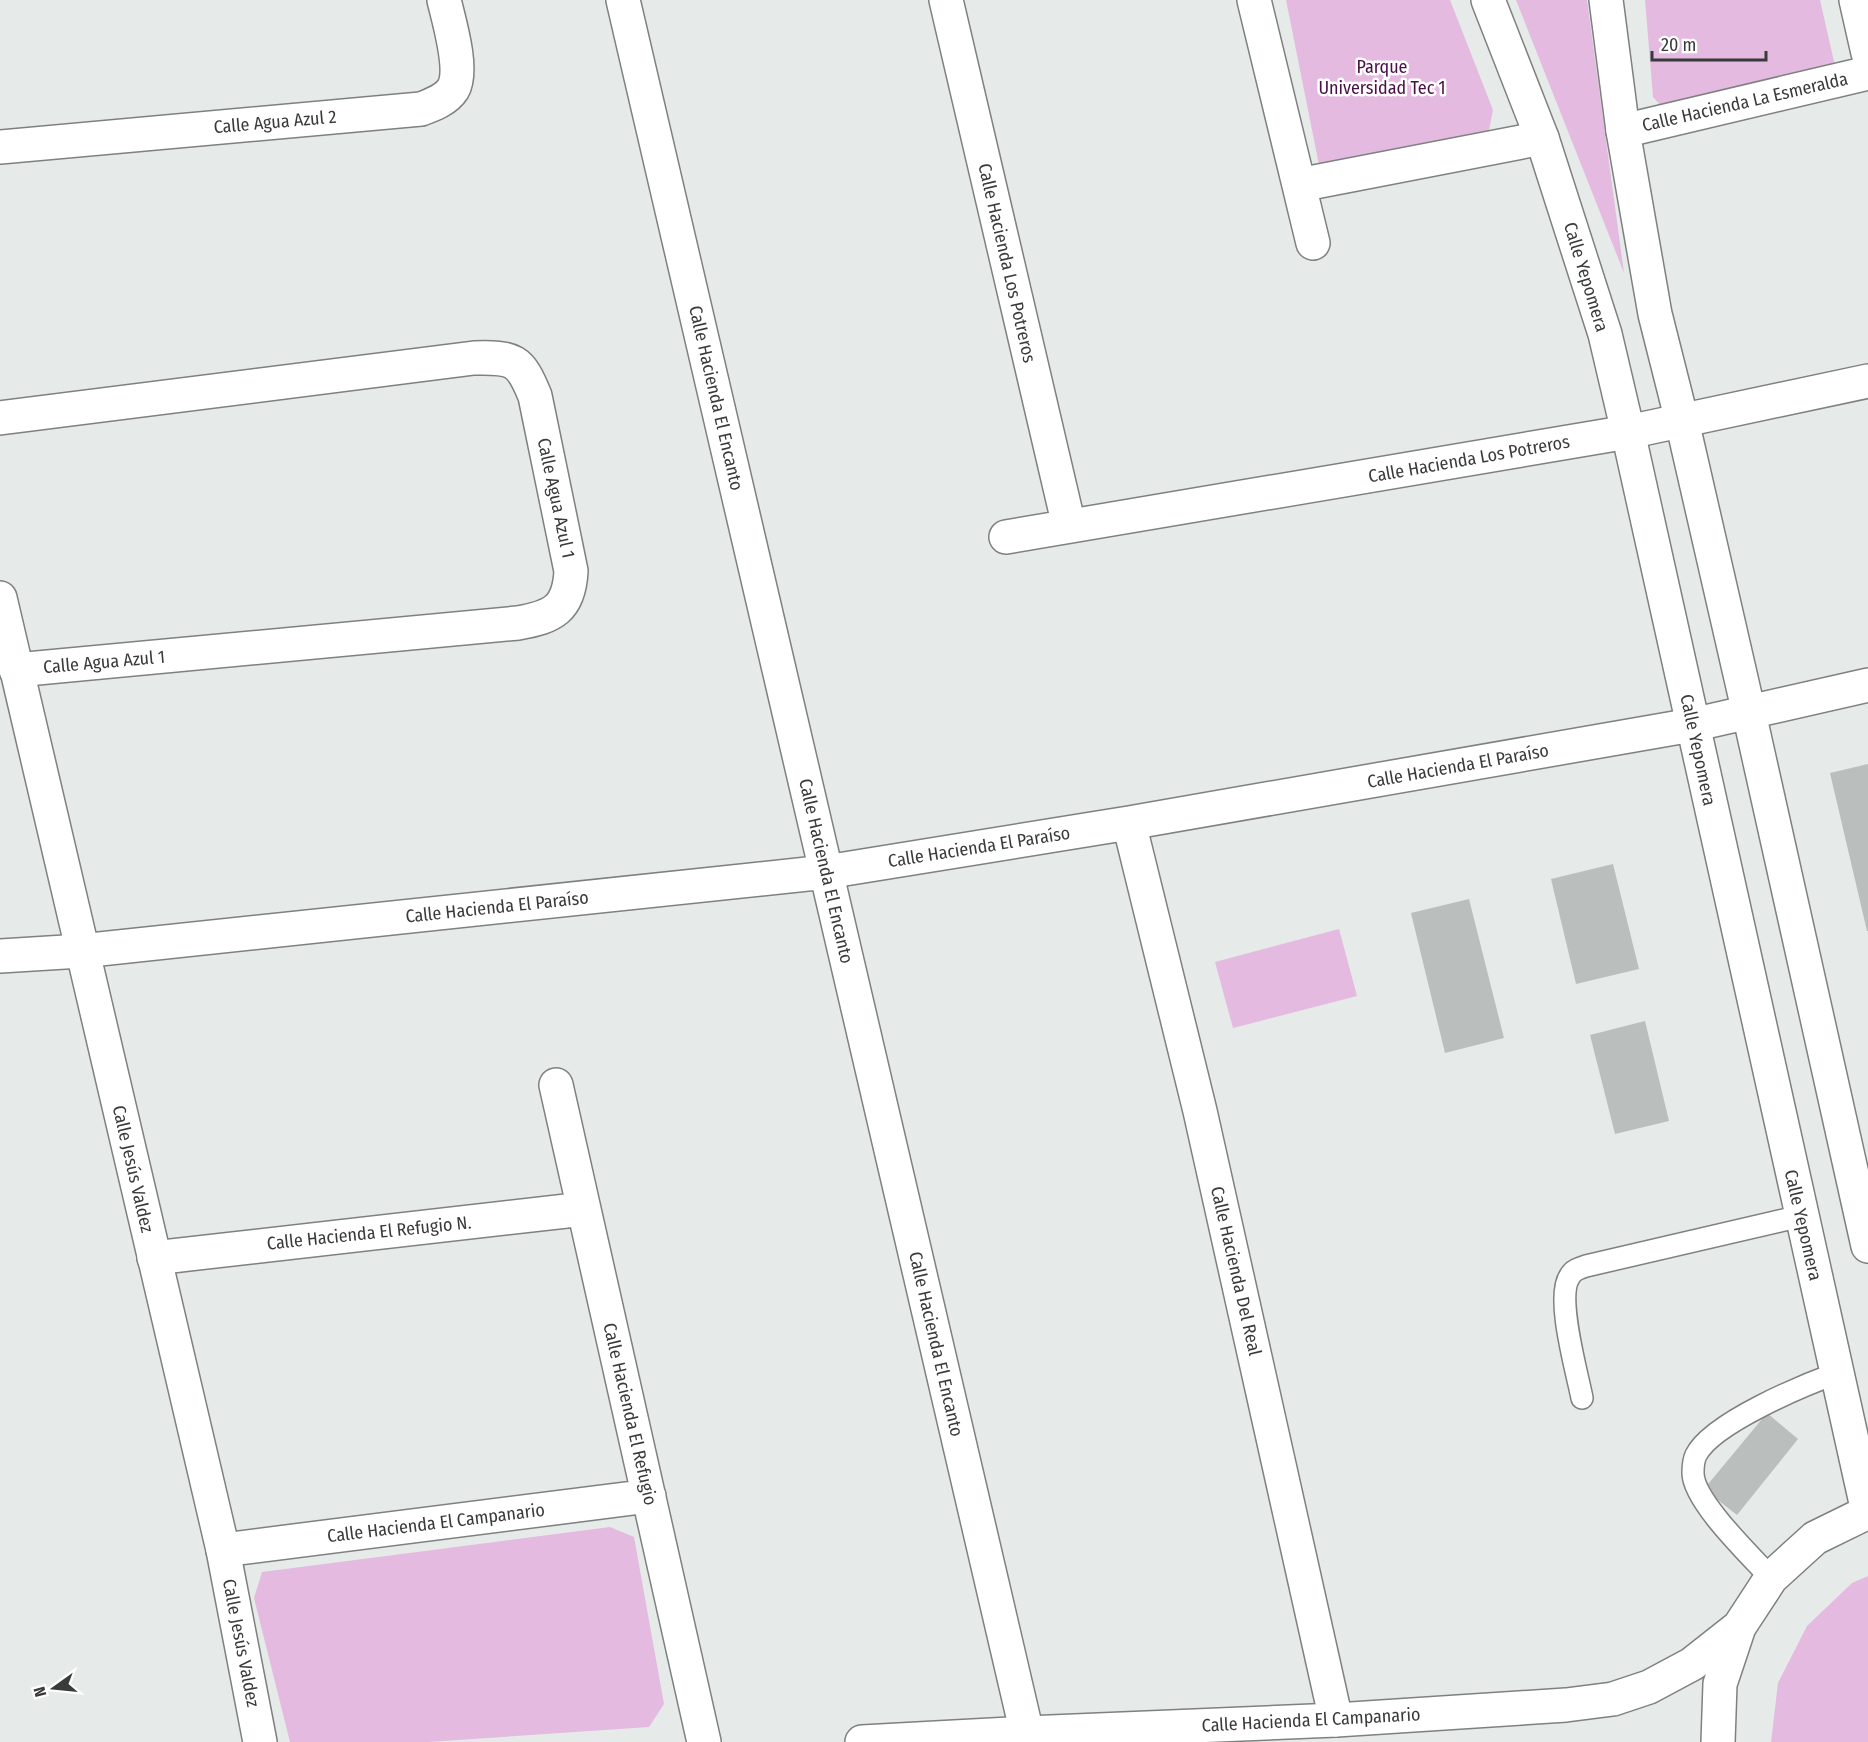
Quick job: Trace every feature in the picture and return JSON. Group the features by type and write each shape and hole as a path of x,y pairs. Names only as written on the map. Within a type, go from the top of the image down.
{"street":[{"name":"Calle Agua Azul 2","path":"0,147 421,109 440,102 453,88 456,69 455,50 444,0"},
{"name":"Calle Hacienda El Encanto","path":"623,0 1028,1737"},
{"name":"Calle Hacienda Los Potreros","path":"946,0 1069,526"},
{"path":"1254,0 1313,243"},
{"name":"Calle Yepomera","path":"1488,0 1542,138 1605,334 1868,1512"},
{"path":"1606,0 1623,131 1655,314 1862,1189 1868,1246"},
{"path":"1856,0 1868,53"},
{"name":"Calle Hacienda La Esmeralda","path":"1623,131 1868,73"},
{"path":"1299,185 1542,138"},
{"name":"Calle Agua Azul 1","path":"0,418 474,358 494,358 515,362 526,374 536,396 571,571 570,587 564,603 555,612 539,620 16,670"},
{"name":"Calle Hacienda Los Potreros","path":"1006,537 1628,432 1868,381"},
{"name":"Calle Jesús Valdez","path":"0,598 223,1550 260,1742"},
{"name":"Calle Hacienda El Paraíso","path":"0,956 81,951 826,872 1129,823 1692,725 1868,685"},
{"name":"Calle Hacienda Del Real","path":"1129,823 1203,1122 1336,1720"},
{"name":"Calle Hacienda El Refugio","path":"556,1085 704,1742"},
{"name":"Calle Hacienda El Refugio N.","path":"154,1258 584,1209"},
{"name":"Calle Hacienda El Campanario","path":"223,1550 649,1496"},
{"path":"1718,1742 1720,1684 1739,1627 1772,1578 1815,1538 1868,1512"},
{"name":"Calle Hacienda El Campanario","path":"862,1742 1028,1737 1566,1706 1613,1699 1649,1687 1692,1664 1739,1627"}],"lane":[{"path":"1582,1398 1565,1316 1564,1294 1568,1277 1576,1270 1621,1257 1801,1216"},
{"path":"1772,1578 1716,1517 1699,1493 1692,1474 1696,1455 1712,1437 1761,1406 1804,1385 1837,1373"}],"green space":[{"name":"Parque Universidad Tec 1","path":"1286,0 1450,0 1493,110 1488,135 1320,170"},
{"path":"1516,0 1587,0 1624,273"},
{"path":"1645,0 1820,0 1835,66 1662,107 1653,97"},
{"path":"1339,929 1357,996 1233,1028 1215,962"},
{"path":"610,1527 634,1537 664,1704 649,1727 428,1742 290,1742 254,1598 262,1572"},
{"path":"1868,1576 1868,1742 1771,1742 1778,1683 1807,1626 1852,1583"}],"building":[{"path":"1868,764 1868,931 1867,931 1830,773"},
{"path":"1613,864 1639,969 1576,984 1551,879"},
{"path":"1469,899 1504,1038 1445,1053 1411,913"},
{"path":"1645,1021 1669,1121 1615,1134 1590,1035"},
{"path":"1767,1413 1798,1439 1737,1515 1704,1489"}]}
